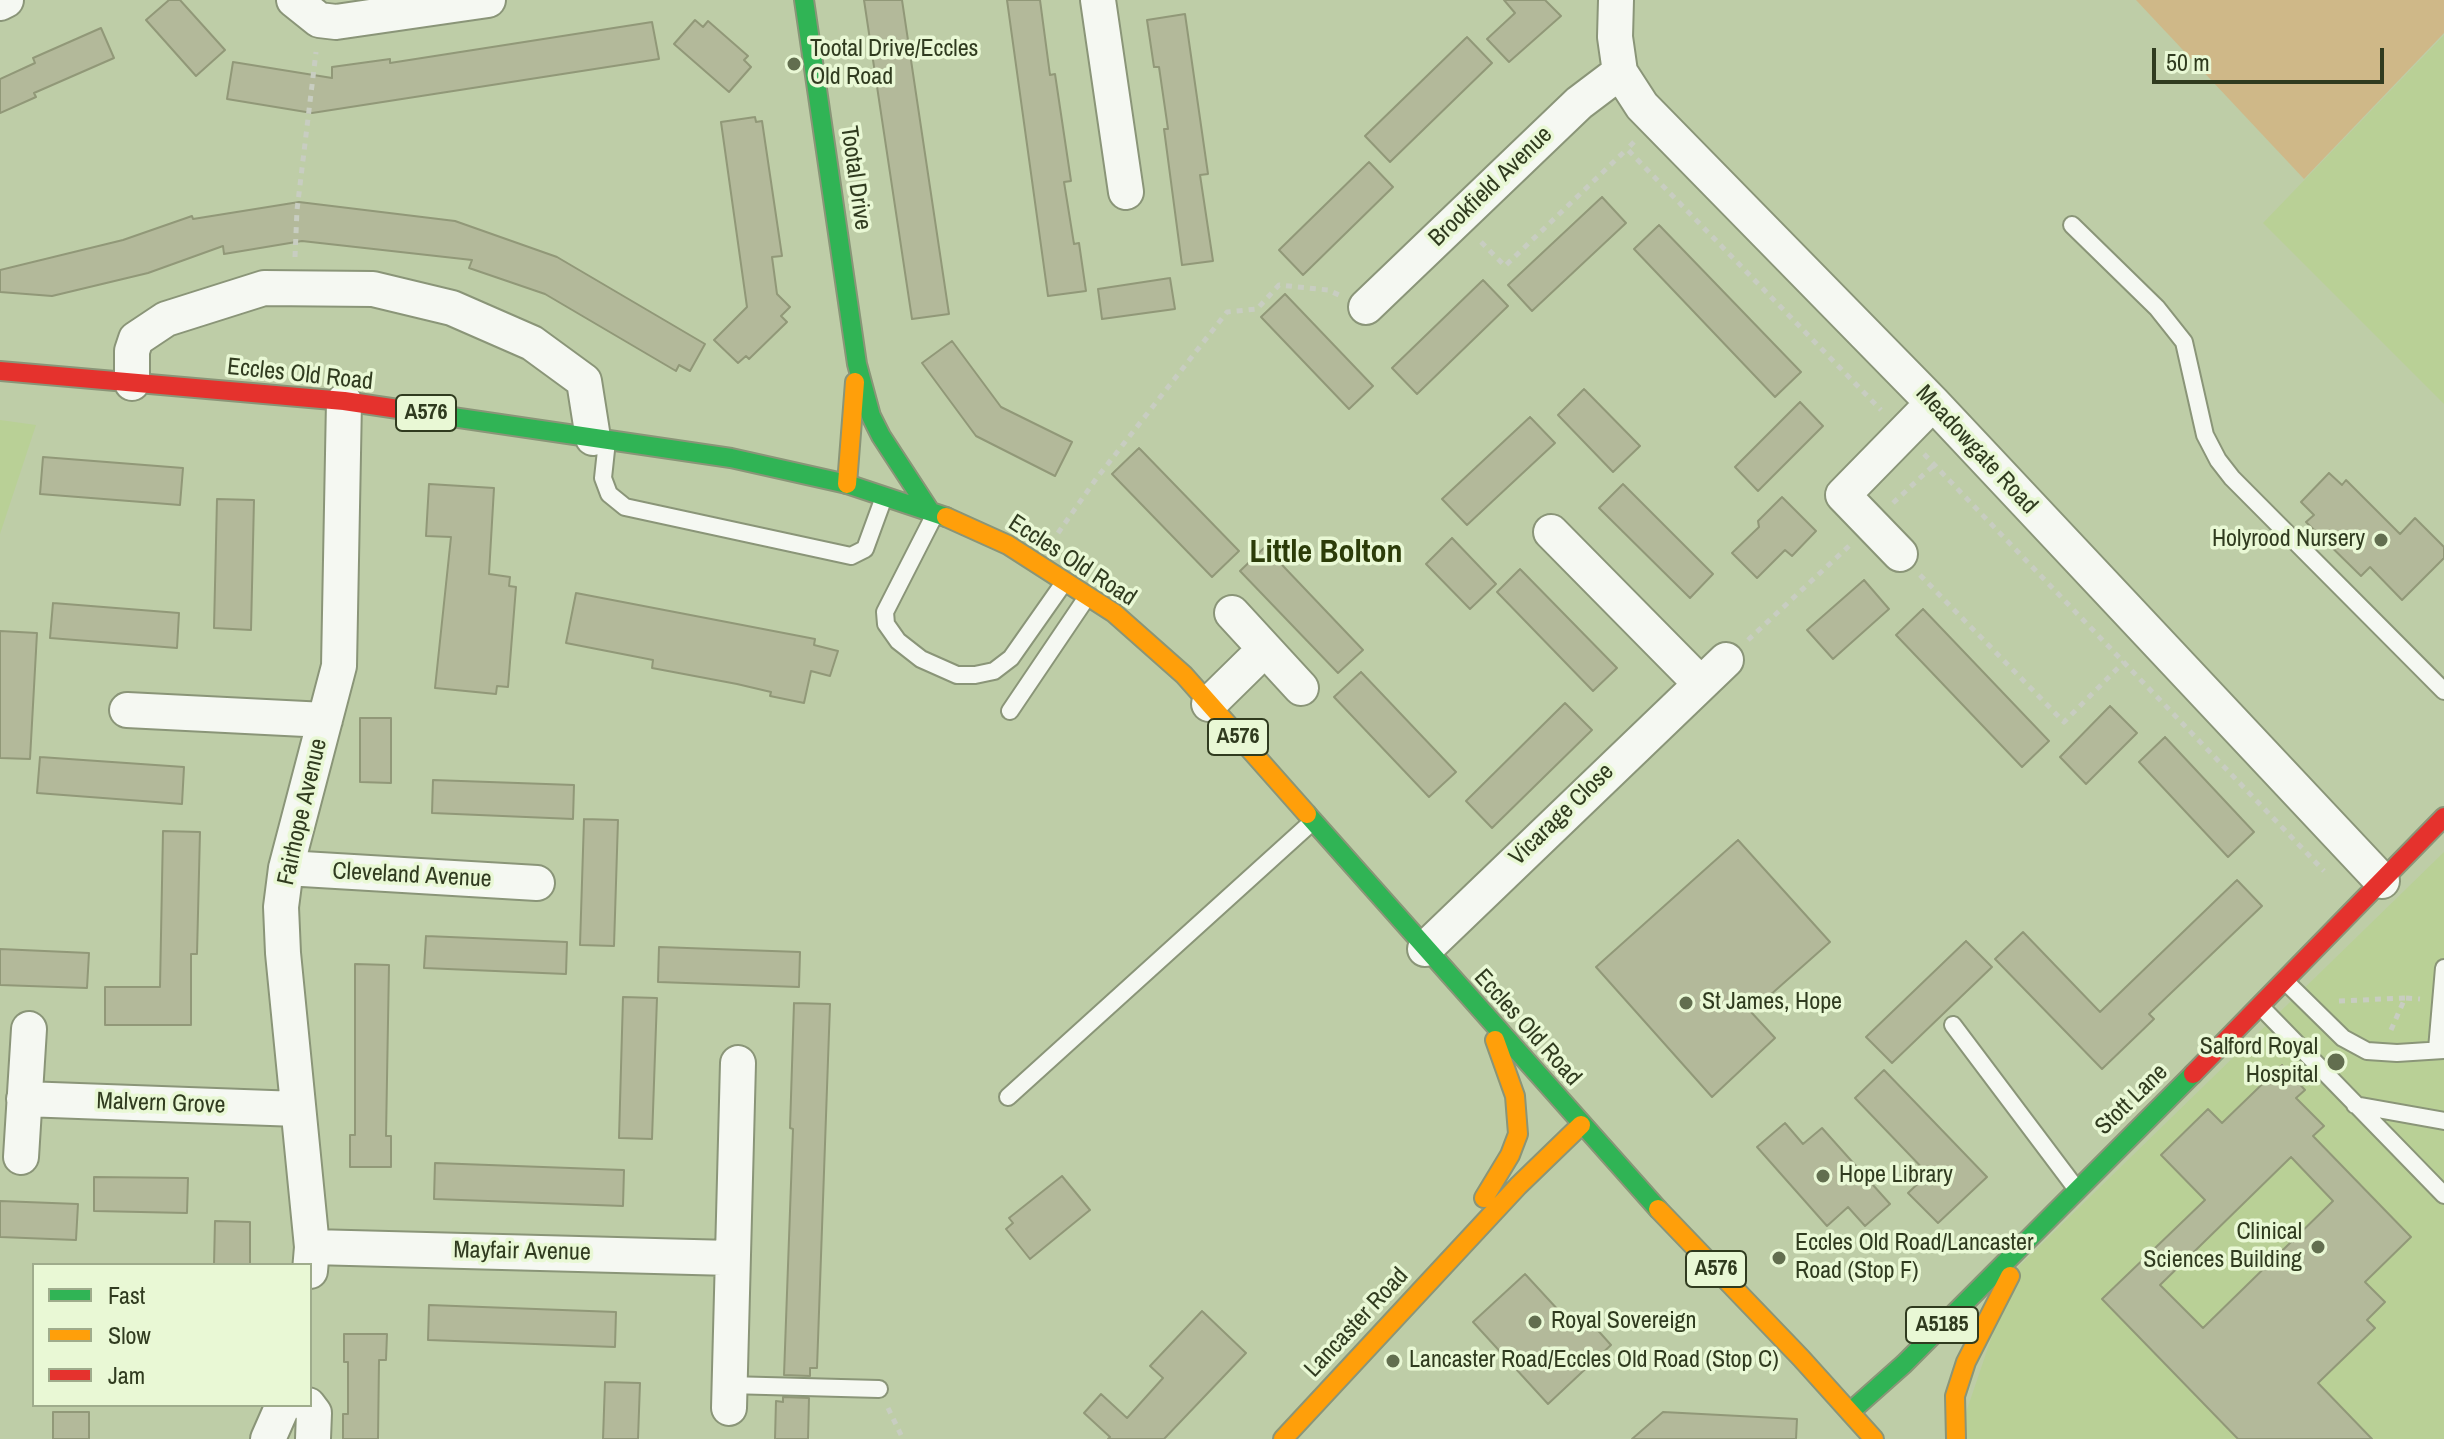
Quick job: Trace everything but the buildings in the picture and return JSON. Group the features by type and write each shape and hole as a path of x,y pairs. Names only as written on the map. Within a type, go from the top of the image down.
{"main road":[{"name":"Tootal Drive","path":"804,0 857,364 871,416 881,436 933,512"},
{"name":"Tootal Drive","path":"847,484 850,418 857,364"},
{"name":"Eccles Old Road","path":"0,371 344,401 731,458 847,484 933,512 1008,545 1114,613 1184,675 1581,1125 1874,1439"},
{"name":"Stott Lane","path":"1850,1412 1904,1364 2261,1007 2444,817"},
{"name":"Lancaster Road","path":"1467,1240 1488,1187 1510,1155 1518,1134 1515,1096 1489,1023"},
{"name":"Lancaster Road","path":"1283,1439 1518,1186 1581,1125"},
{"path":"1956,1439 1955,1396 1966,1362 2032,1235"}],"street":[{"path":"0,3 6,0"},
{"path":"306,10 336,22 488,0"},
{"path":"1098,0 1126,192"},
{"name":"Meadowgate Road","path":"1616,0 1615,37 1620,72 1642,106 1933,403 2382,881"},
{"name":"Brookfield Avenue","path":"1366,307 1579,103 1620,72"},
{"path":"132,383 132,351 136,339 166,319 264,288 373,289 452,308 532,343 584,381 600,439"},
{"name":"Fairhope Avenue","path":"311,1259 281,907 286,868 339,666 344,401"},
{"path":"1900,554 1843,495 1933,403"},
{"path":"1551,532 1700,683"},
{"path":"1232,613 1301,688"},
{"path":"1209,704 1265,649"},
{"name":"Vicarage Close","path":"1425,949 1726,660"},
{"path":"127,710 325,720"},
{"name":"Cleveland Avenue","path":"286,868 537,883"},
{"path":"21,1157 29,1029"},
{"path":"728,1396 738,1063"},
{"name":"Malvern Grove","path":"24,1099 298,1109"},
{"name":"Mayfair Avenue","path":"311,1259 731,1258"},
{"path":"268,1439 282,1407"},
{"path":"310,1407 314,1413 313,1439"}],"lane":[{"path":"2072,225 2157,308 2184,342 2205,435 2232,478 2444,691"},
{"path":"600,439 603,478 609,494 625,507 851,556 865,549 884,496"},
{"path":"933,512 885,612 886,624 898,641 921,659 957,675 994,671 1011,658 1065,581"},
{"path":"1010,711 1088,595"},
{"path":"1008,1097 1312,821"},
{"path":"2286,981 2343,1038 2367,1051 2440,1050 2444,968"},
{"path":"2261,1007 2444,1195"},
{"path":"1953,1025 2076,1189"},
{"path":"2355,1105 2444,1121"},
{"path":"728,1396 879,1389"}],"path":[{"path":"296,286 306,10"},
{"path":"1458,219 1505,266 1656,121"},
{"path":"1627,149 2358,907"},
{"path":"1037,563 1096,479 1227,312 1257,309 1279,285 1328,290 1366,307"},
{"path":"1726,660 1934,465"},
{"path":"1900,554 2064,722 2124,662"},
{"path":"2385,1053 2393,1020 2405,998"},
{"path":"2339,1001 2405,998 2441,1001"},
{"path":"879,1389 903,1439"}],"shaded area":[{"path":"2136,0 2444,0 2444,33 2304,179"},
{"path":"2444,35 2444,404 2263,223"},
{"path":"0,420 36,425 0,534"},
{"name":"Salford Royal Hospital","path":"2444,852 2444,1439 1957,1439 2014,1271"}],"traffic: fast":[{"path":"804,0 857,364 871,416 930,511"},
{"path":"432,414 731,458 847,484 946,517"},
{"path":"1307,814 1658,1209"},
{"path":"1850,1412 1904,1364 2193,1074"}],"traffic: slow":[{"path":"847,484 855,382"},
{"path":"946,517 1008,545 1114,613 1184,675 1307,814"},
{"path":"1484,1198 1510,1155 1518,1134 1515,1096 1495,1040"},
{"path":"1283,1439 1518,1186 1581,1125"},
{"path":"1658,1209 1874,1439"},
{"path":"1956,1439 1955,1396 1966,1362 2010,1276"}],"traffic: jam":[{"path":"0,371 344,401 432,414"},
{"path":"2193,1074 2444,817"}],"place":[{"name":"Tootal Drive/Eccles Old Road","path":"794,64"},
{"name":"Holyrood Nursery","path":"2381,540"},
{"name":"St James, Hope","path":"1686,1003"},
{"name":"Salford Royal Hospital","path":"2336,1062"},
{"name":"Hope Library","path":"1823,1176"},
{"name":"Clinical Sciences Building","path":"2318,1247"},
{"name":"Eccles Old Road/Lancaster Road (Stop F)","path":"1779,1258"},
{"name":"Royal Sovereign","path":"1535,1322"},
{"name":"Lancaster Road/Eccles Old Road (Stop C)","path":"1393,1361"}],"district":[{"name":"Little Bolton","path":"1326,553"}]}
